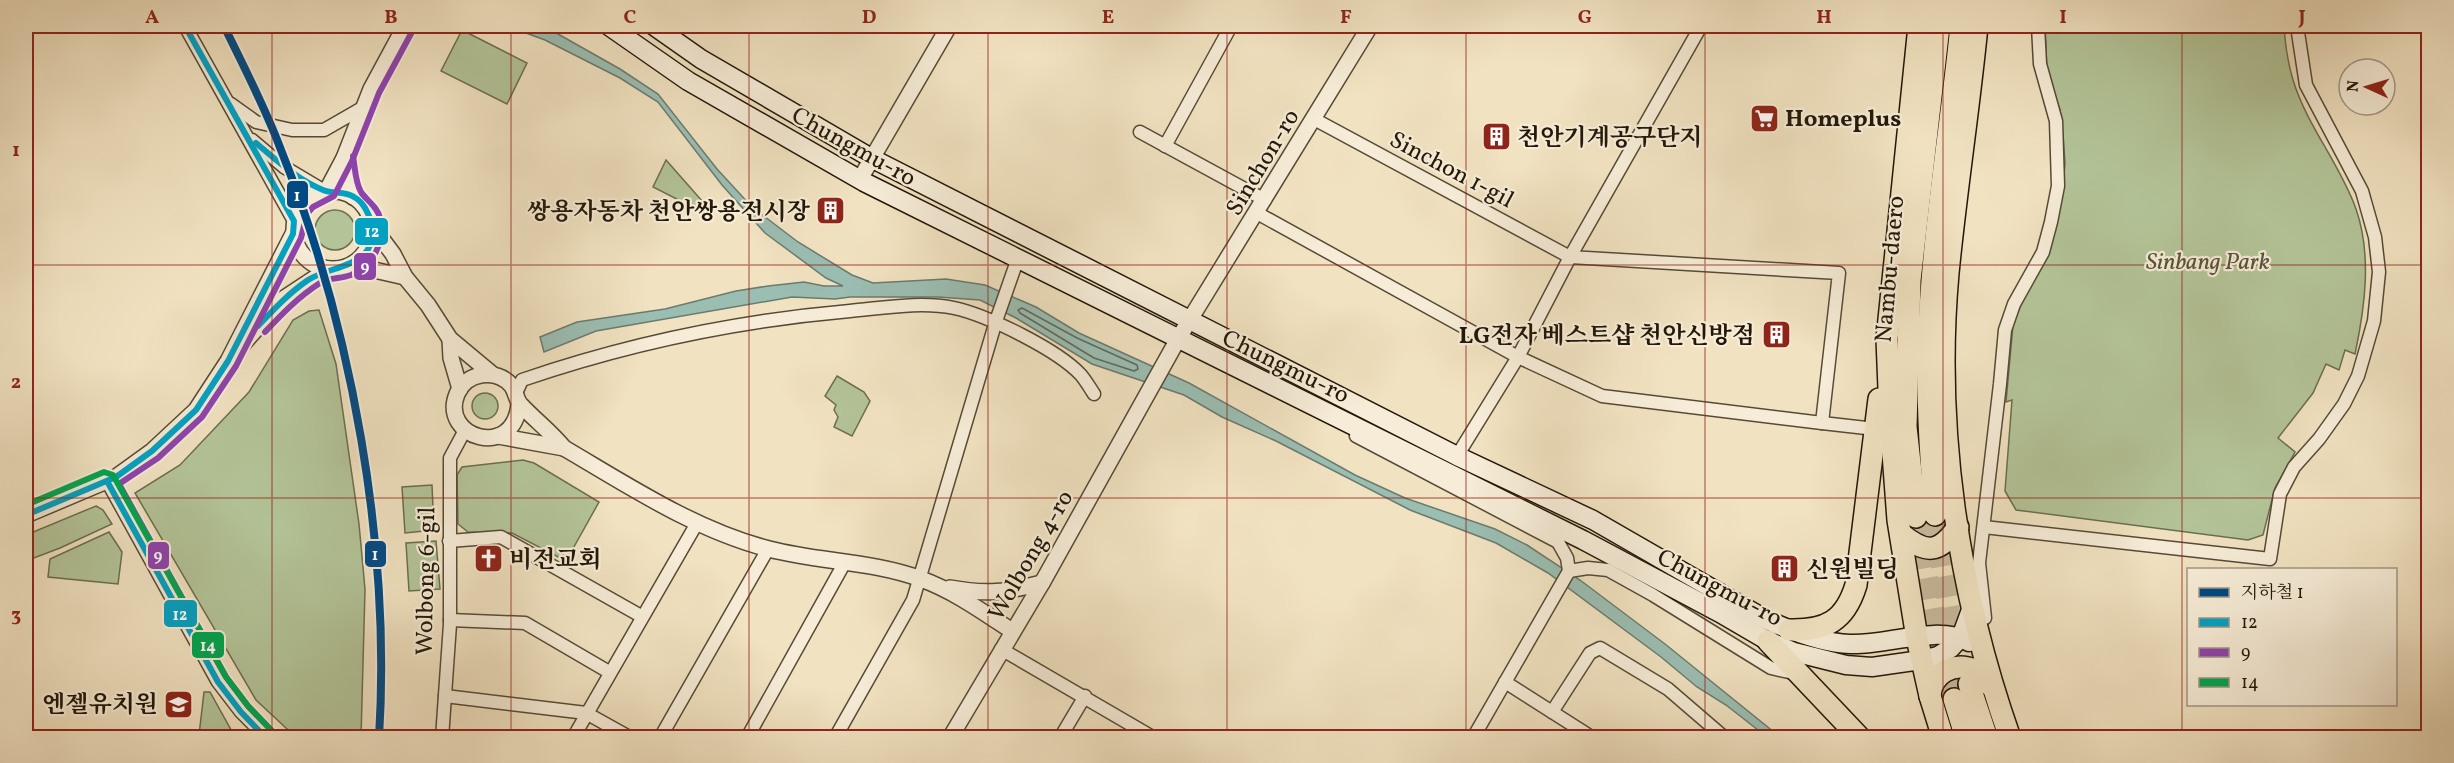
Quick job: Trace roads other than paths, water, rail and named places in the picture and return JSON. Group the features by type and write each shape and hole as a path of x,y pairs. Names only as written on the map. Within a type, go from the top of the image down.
{"highway":[{"path":"1789,630 1808,630 1835,620 1852,599 1856,585 1887,339 1919,26"},
{"name":"Nambu-daero","path":"1940,26 1908,309 1906,427 1925,516 1929,417 1928,352 1932,283 1960,26"},
{"path":"1977,26 1948,275 1944,347 1945,415 1958,527 1972,607 1992,687 2010,738"},
{"path":"1887,339 1890,413 1901,534 1921,660 1943,738"},
{"path":"1901,534 1917,547 1931,548 1944,544 1958,527"},
{"path":"1768,641 1860,738"},
{"path":"1930,696 1932,682 1940,673 1953,669 1973,669 1981,674 1992,687"},
{"path":"1969,684 1987,738"},
{"path":"1954,699 1966,738"}],"main road":[{"name":"Chungmu-ro","path":"609,26 688,81 860,179 1583,540 1768,641 1794,652 1846,665 1872,667 1938,656 1952,648 1961,637 1947,634 1868,645 1847,644 1789,630 1765,619 1593,520 1457,456 871,158 700,59 654,26"},
{"path":"1972,607 1961,637 1982,652"}],"street":[{"path":"185,26 246,135 294,228 297,247 304,258 315,266 327,270 352,265 362,257 369,246 372,226"},
{"path":"326,192 345,158 371,88 405,26"},
{"path":"860,179 949,26"},
{"path":"1165,146 1231,26"},
{"name":"Sinchon-ro","path":"1191,320 1370,26"},
{"path":"1457,456 1518,357 1570,256 1701,26"},
{"path":"1972,607 1984,527 2005,330 2014,304 2043,252 2058,186 2056,121 2040,64 2038,26"},
{"path":"1984,527 2270,560 2280,494 2294,467 2319,439 2344,404 2358,376 2374,321 2379,272 2375,237 2362,191 2306,85 2297,26"},
{"path":"226,100 256,122 292,130 324,130 364,107"},
{"name":"Sinchon 1-gil","path":"1314,119 1570,256 1839,273 1822,423"},
{"path":"1140,132 1261,207 1518,357 1602,396 1875,429"},
{"path":"246,135 284,167 326,192"},
{"path":"345,158 353,197"},
{"path":"26,515 107,481 152,451 196,410 228,361 294,228 299,209 308,199 326,192 345,193 366,208 372,226 393,254 405,278 428,305 450,339 519,392 564,448"},
{"path":"835,738 913,600 997,318 1018,258"},
{"path":"352,265 405,278"},
{"path":"228,361 283,299 327,270"},
{"path":"519,392 561,367 661,339 738,323 784,317 932,306 954,308 997,318 1062,360 1081,375 1094,394"},
{"path":"1178,339 1191,320"},
{"path":"450,339 451,358 460,389"},
{"name":"Wolbong 4-ro","path":"950,738 1042,583 1178,339"},
{"path":"497,376 471,378 460,389 455,404 456,415 465,430 477,437 498,436 564,448 697,523 768,549 879,567 919,578 941,587 1012,631"},
{"path":"498,436 514,423 518,414 519,392"},
{"path":"1309,404 1333,423 1389,455 1558,542 1567,558 1569,571 1473,738"},
{"name":"Wolbong 6-gil","path":"442,738 450,620 450,458 465,430"},
{"path":"107,481 218,682 241,712 267,738"},
{"path":"573,738 641,615 697,523"},
{"path":"449,541 501,537 641,615"},
{"path":"660,738 768,549"},
{"path":"747,738 844,562"},
{"path":"1979,563 1986,628 2019,738"},
{"path":"1569,571 1588,568 1608,570 1771,668 1799,674"},
{"path":"941,587 979,594 1005,592 1042,583"},
{"path":"450,620 525,623 609,672"},
{"path":"1552,712 1590,653 1600,648 1668,689 1725,738"},
{"path":"1001,649 1154,738"},
{"path":"1505,682 1593,738"},
{"path":"445,696 586,713 631,738"},
{"path":"1060,738 1085,696"}],"water":[{"path":"507,26 544,26 620,69 658,94 717,169 752,207 798,242 852,275 873,283 946,279 985,285 1036,307 1079,333 1189,383 1355,475 1405,498 1495,529 1527,545 1580,580 1665,644 1780,737 1767,737 1726,705 1697,687 1661,657 1548,573 1496,543 1410,510 1276,441 1222,417 1184,395 1092,364 1016,318 980,300 938,297 835,299 792,297 596,331 544,352 540,337 577,322 665,309 736,291 768,286 804,282 824,286 843,286 826,278 765,233 722,185 658,102 620,78 545,40"}],"tunnel":[{"path":"1935,515 1941,564 1957,652"},
{"path":"1916,517 1935,618 1954,699"}],"metro line":[{"name":"1","path":"224,26 268,118 306,218 328,290 346,363 361,439 372,515 379,590 381,665 379,738"}],"place":[{"name":"Homeplus","path":"1764,118"},
{"name":"천안기계공구단지","path":"1496,137"},
{"name":"쌍용자동차 천안쌍용전시장","path":"831,211"},
{"name":"LG전자 베스트샵 천안신방점","path":"1776,335"},
{"name":"비전교회","path":"488,559"},
{"name":"신원빌딩","path":"1785,569"},
{"name":"엔젤유치원","path":"179,704"}],"park label":[{"name":"Sinbang Park","path":"2208,261"}]}
